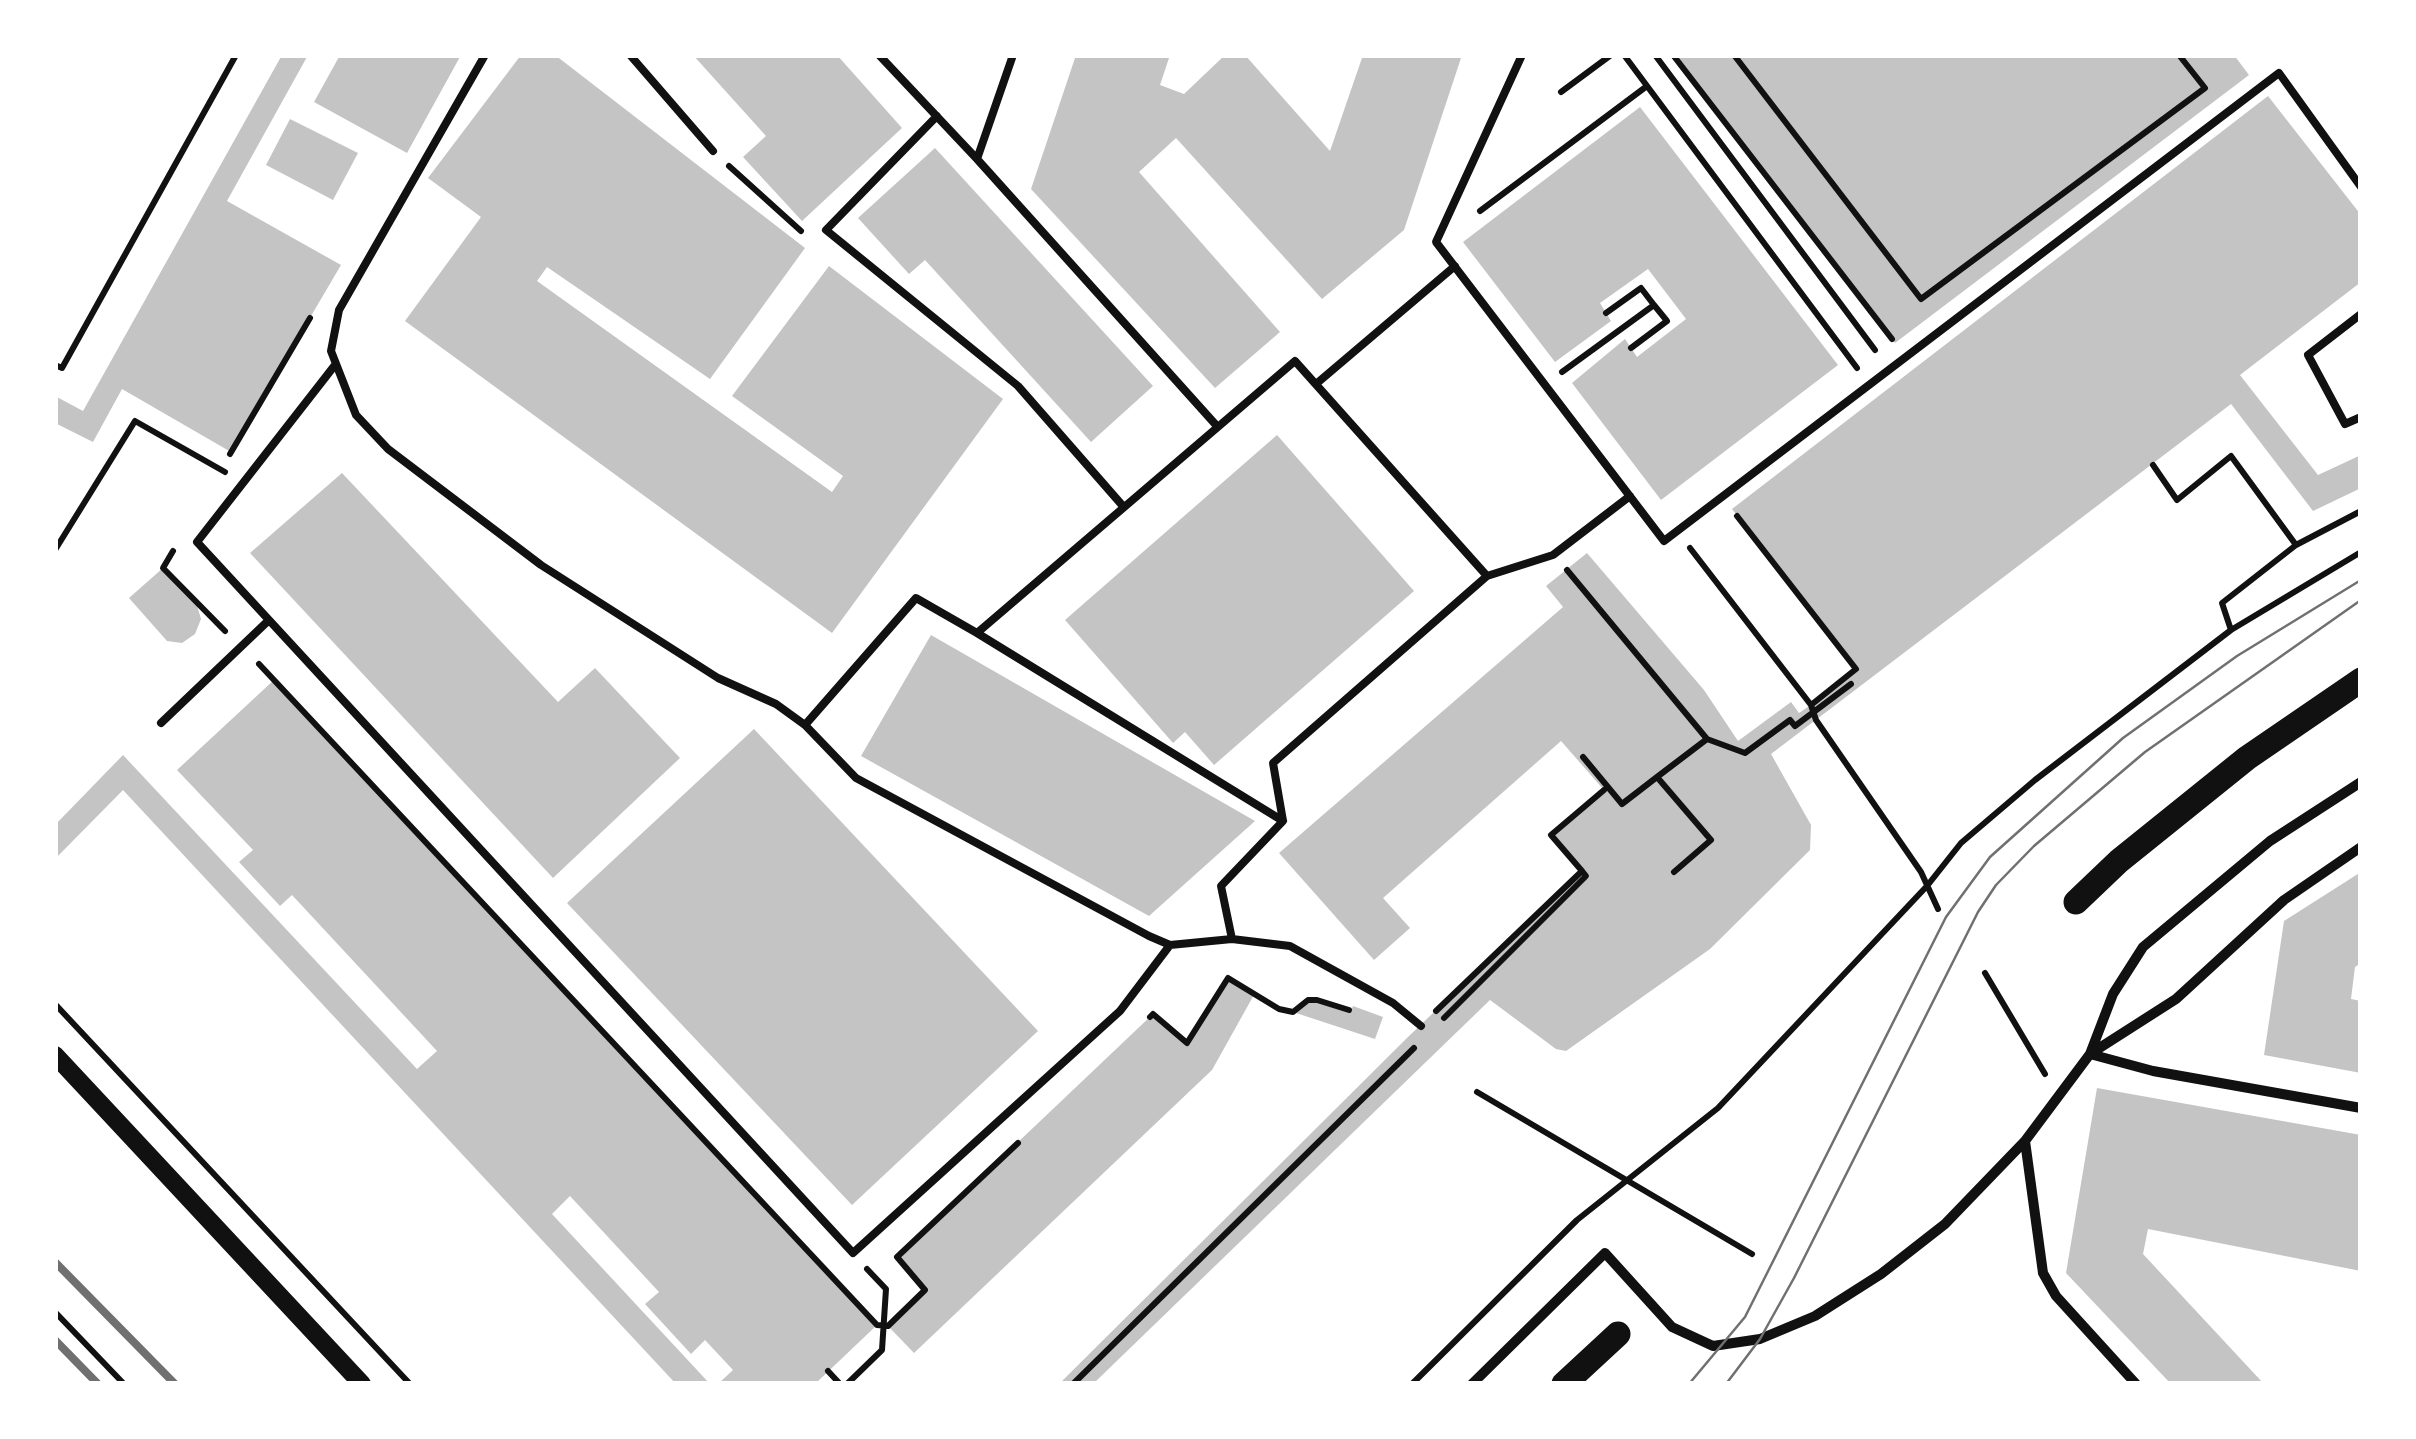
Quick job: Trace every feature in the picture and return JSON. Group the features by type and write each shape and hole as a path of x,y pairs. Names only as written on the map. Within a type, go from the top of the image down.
{"main road":[{"path":"2076,902 2119,860 2233,770 2361,680"},
{"path":"1564,1384 1618,1334"}],"street":[{"path":"1472,1384 1605,1253 1680,1333 1714,1346 1760,1339 1816,1316 1917,1248 1990,1181 2025,1141 2090,1054 2113,994 2143,947 2207,889 2270,840 2361,782"},
{"path":"2090,1054 2176,999 2284,900 2361,847"},
{"path":"2090,1054 2361,1108"},
{"path":"55,1055 362,1384"},
{"path":"2025,1141 2038,1260 2067,1307 2136,1384"},
{"path":"1572,1384 1590,1359"}],"lane":[{"path":"485,55 340,310 330,351 356,415 404,460 541,564 718,678 776,704 805,725 856,778 1170,944 1232,939 1290,946 1394,1003 1421,1026"},
{"path":"630,55 713,151"},
{"path":"879,55 1216,424"},
{"path":"977,159 1013,55"},
{"path":"1522,55 1436,242 1664,541 2279,73 2361,187"},
{"path":"936,116 826,230 1018,386 1122,505"},
{"path":"1316,384 1455,266"},
{"path":"2361,314 2308,355 2346,424 2361,416"},
{"path":"977,633 1216,424 1295,361 1487,576"},
{"path":"335,366 197,542 853,1253 1120,1011 1170,944"},
{"path":"1283,821 1273,763 1487,576 1553,555 1630,496"},
{"path":"805,725 916,598 1283,821"},
{"path":"161,723 268,620"},
{"path":"1232,939 1222,886 1283,821"}],"path":[{"path":"55,364 62,368 236,55"},
{"path":"1561,92 1611,55"},
{"path":"1624,55 1870,385"},
{"path":"1655,55 1877,348 1854,365"},
{"path":"1734,55 1921,299 2204,88 2180,55"},
{"path":"1436,242 1647,86"},
{"path":"713,151 802,232 826,230"},
{"path":"1606,313 1641,288 1667,322 1632,348"},
{"path":"1546,385 1654,305"},
{"path":"211,486 311,316"},
{"path":"55,550 135,421 244,483"},
{"path":"2153,466 2178,500 2231,456 2296,545"},
{"path":"2231,630 2222,603 2296,545 2361,511"},
{"path":"1678,532 1811,705 1816,720 1938,908"},
{"path":"182,535 164,568 878,1325 888,1326 926,1290 897,1257 1025,1136"},
{"path":"1412,1384 1577,1220 1718,1108 1927,886 1961,843 2035,780 2231,630 2361,552"},
{"path":"1566,570 1706,739 1745,753 1790,720 1796,726 1851,684"},
{"path":"1583,757 1622,804 1706,739"},
{"path":"1657,777 1711,840 1674,872"},
{"path":"1477,985 1586,876 1551,835 1604,790"},
{"path":"1421,1026 1582,871"},
{"path":"1985,972 2048,1079"},
{"path":"1139,1027 1153,1014 1187,1043 1228,978 1293,1012 1308,1000 1351,1011 1353,1006"},
{"path":"55,1004 410,1384"},
{"path":"1073,1384 1385,1076"},
{"path":"1476,1092 1752,1254"},
{"path":"828,1372 844,1384 882,1350 886,1289 853,1253"},
{"path":"55,1312 124,1384"}],"building":[{"path":"282,55 308,55 227,201 341,265 231,452 122,389 93,442 55,423 55,396 83,411"},
{"path":"340,55 461,55 407,153 314,102"},
{"path":"521,55 555,55 805,248 710,379 547,267 537,281 832,492 843,476 732,396 829,266 1003,399 832,633 405,321 481,217 428,178"},
{"path":"693,55 837,55 902,128 802,221 743,157 766,136"},
{"path":"1076,55 1170,55 1160,85 1184,94 1225,55 1245,55 1330,151 1363,55 1462,55 1404,230 1322,299 1176,138 1139,172 1280,332 1215,388 1031,189"},
{"path":"1673,55 2234,55 2249,75 1895,343"},
{"path":"2268,96 2361,215 2361,282 2240,375 2318,475 2361,455 2361,488 2313,511 2231,404 1771,754 1811,825 1810,850 1710,949 1566,1051 1556,1049 1490,1000 1093,1384 1059,1384 1410,1035 1582,871 1551,835 1604,790 1561,741 1383,898 1410,928 1374,960 1279,853 1563,607 1546,586 1587,553 1704,690 1738,741 1791,702 1799,713 1811,705 1856,669 1732,509"},
{"path":"1640,107 1838,365 1661,500 1572,383 1625,339 1637,357 1686,319 1648,269 1600,303 1611,321 1555,362 1463,242"},
{"path":"290,119 358,153 333,200 266,165"},
{"path":"935,148 1153,386 1091,442 925,260 909,274 858,218"},
{"path":"1277,435 1414,591 1214,765 1185,732 1173,743 1065,620"},
{"path":"342,473 558,702 595,668 680,758 553,878 250,553"},
{"path":"163,568 196,602 201,619 195,634 182,643 167,641 129,598"},
{"path":"931,635 1255,821 1149,916 861,756"},
{"path":"275,679 877,1325 815,1384 718,1384 733,1370 705,1340 691,1354 645,1304 659,1292 570,1196 552,1214 710,1384 676,1384 123,790 55,859 55,825 123,755 417,1069 437,1051 292,895 280,906 239,862 253,850 177,770"},
{"path":"754,729 1038,1031 852,1205 567,903"},
{"path":"2361,872 2361,963 2355,967 2351,999 2361,1001 2361,1073 2264,1055 2284,921"},
{"path":"1228,978 1255,993 1212,1070 914,1353 888,1326 925,1290 897,1257 1153,1014 1187,1043"},
{"path":"1308,1000 1351,1011 1353,1006 1383,1017 1375,1039 1293,1012"},
{"path":"2097,1088 2361,1135 2361,1271 2148,1229 2143,1254 2264,1384 2171,1384 2066,1273"}],"tram line":[{"path":"1689,1384 1745,1317 1946,917 1990,857 2123,738 2237,656 2361,580"},
{"path":"1726,1384 1760,1339 1794,1278 1978,912 1996,885 2034,846 2145,752 2361,600"}],"railway":[{"path":"55,1262 175,1384"},
{"path":"55,1340 98,1384"}]}
